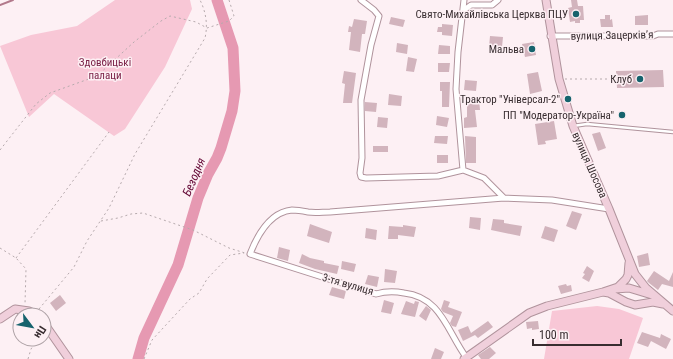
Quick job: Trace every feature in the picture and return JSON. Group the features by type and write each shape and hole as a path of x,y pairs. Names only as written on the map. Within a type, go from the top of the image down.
{"street":[{"path":"361,0 379,16 371,45 361,100 361,176 366,178 438,176 463,170 484,178 504,198"},
{"path":"463,170 456,89 458,52 464,0"},
{"path":"464,10 472,5 492,5 498,0"},
{"name":"вулиця Шосова","path":"546,0 550,36 558,79 573,126 610,208 635,274 641,282 673,311"},
{"name":"вулиця Зацерківʼя","path":"550,36 653,36 658,34 673,34"},
{"path":"248,253 262,229 271,221 288,211 293,210 330,212 504,198 552,200 610,208"},
{"name":"3-тя вулиця","path":"248,253 376,294 386,291 409,293 423,298 431,303 440,314 465,358 529,313 547,306 610,290 621,285 628,275 629,261"},
{"path":"610,290 629,288 656,296"},
{"path":"602,292 609,293 635,305 653,302 664,304"},
{"path":"0,319 12,311"},
{"path":"52,335 69,359"}],"lane":[{"path":"573,126 587,124 673,132"}],"path":[{"path":"42,307 74,267 87,241 109,208 135,154 205,38 207,28 205,15 200,0"},
{"path":"0,150 36,104 50,93 97,76 134,42 161,21 170,16 196,22 207,28 229,22 234,16 229,0"},
{"path":"558,79 615,79"},
{"path":"16,258 109,132"},
{"path":"100,222 131,214 142,213 193,230 229,248 248,253"},
{"path":"0,248 16,258 26,269 30,307"},
{"path":"144,359 152,340 190,299 198,293 207,279 230,256 248,253"},
{"path":"28,359 32,347"}],"green space":[{"name":"Здовбицькі палаци","path":"115,0 190,0 192,9 165,67 125,129 114,136 54,94 29,117 0,46 31,35 77,26"},
{"path":"597,306 619,309 643,318 629,359 544,359 552,311"}],"building":[{"name":"Свято-Михайлівська Церква ПЦУ","path":"571,0 577,0 578,6 583,6 584,20 580,20 580,23 575,23 575,21 570,22 568,8 572,7"},
{"path":"605,15 610,15 610,20 612,19 613,27 601,27 600,19 605,19"},
{"path":"648,15 648,25 635,25 635,16"},
{"path":"391,17 405,20 403,27 389,24"},
{"path":"354,19 367,21 365,34 362,34 360,52 349,50 351,32 348,32 349,26 352,27"},
{"path":"442,24 453,25 452,36 442,35 442,32 437,32 438,27 442,27"},
{"path":"490,36 503,37 502,47 489,47"},
{"path":"534,42 536,55 525,57 522,44"},
{"path":"397,43 408,45 407,54 396,52"},
{"path":"439,45 450,46 450,54 438,54"},
{"path":"408,57 417,59 414,72 406,71"},
{"path":"438,63 450,63 449,72 438,72"},
{"name":"Клуб","path":"663,70 664,87 617,88 616,71"},
{"path":"344,71 356,73 352,103 343,103 345,84 342,83"},
{"path":"538,72 542,91 530,94 527,74"},
{"path":"465,80 477,81 476,91 464,90"},
{"path":"440,82 450,82 449,107 442,107 442,91 440,91"},
{"path":"389,94 402,96 401,106 388,105"},
{"path":"467,99 479,99 480,110 475,110 477,127 464,128 464,118 467,117"},
{"path":"365,102 377,103 376,112 365,111"},
{"path":"437,116 449,118 447,127 436,125"},
{"path":"378,117 388,118 387,128 377,127"},
{"path":"554,121 557,139 545,141 546,144 538,145 535,124"},
{"path":"600,132 606,148 598,151 592,134"},
{"path":"435,136 448,136 447,144 434,143"},
{"path":"465,136 476,137 476,163 466,163"},
{"path":"373,146 388,146 388,152 373,152"},
{"path":"437,155 448,155 448,163 437,163"},
{"path":"572,211 582,214 576,230 566,226"},
{"path":"470,217 481,218 480,230 469,228"},
{"path":"493,219 504,220 504,223 522,226 520,236 491,230"},
{"path":"310,224 332,232 329,243 307,236"},
{"path":"403,225 416,227 414,237 398,235 398,239 388,239 389,226 403,227"},
{"path":"545,226 558,230 554,242 541,238"},
{"path":"366,228 377,230 376,240 365,238"},
{"path":"279,247 290,250 288,261 277,258"},
{"path":"648,253 650,265 639,267 637,256"},
{"path":"302,254 310,258 324,261 324,263 339,266 337,274 315,269 299,263"},
{"path":"342,261 356,264 354,272 341,269"},
{"path":"587,266 594,271 589,282 582,278 585,274 583,273"},
{"path":"385,269 397,271 395,283 384,282"},
{"path":"654,271 669,281 673,272 673,287 662,284 658,290 649,283 647,281"},
{"path":"368,275 379,277 377,287 365,284"},
{"path":"566,284 567,286 571,285 572,291 561,294 558,286"},
{"path":"332,287 346,291 344,299 329,295"},
{"path":"60,295 66,303 56,311 50,303"},
{"path":"384,300 394,303 391,314 381,312"},
{"path":"444,300 450,302 448,307 462,312 456,327 452,326 450,323 453,316 443,312 441,309"},
{"path":"406,301 414,304 415,301 419,302 415,317 401,314"},
{"path":"426,306 431,310 426,321 419,316"},
{"path":"488,321 493,327 478,338 475,335 463,341 458,330 468,326 471,333"},
{"path":"538,321 539,329 527,329 526,322"},
{"path":"642,332 660,338 661,334 671,339 666,349 651,341 648,347 637,343"},
{"path":"490,347 496,353 489,359 481,359 478,355"},
{"path":"435,348 444,352 441,359 431,359"}],"waterway":[{"path":"0,5 13,0"},
{"name":"Безодня","path":"138,359 144,338 178,265 198,198 221,148 232,111 235,91 233,48 217,0"}],"place":[{"name":"Свято-Михайлівська Церква ПЦУ","path":"576,14"},
{"name":"Мальва","path":"532,49"},
{"name":"Клуб","path":"640,79"},
{"name":"Трактор \"Універсал-2\"","path":"568,99"},
{"name":"ПП \"Модератор-Україна\"","path":"622,115"}]}
